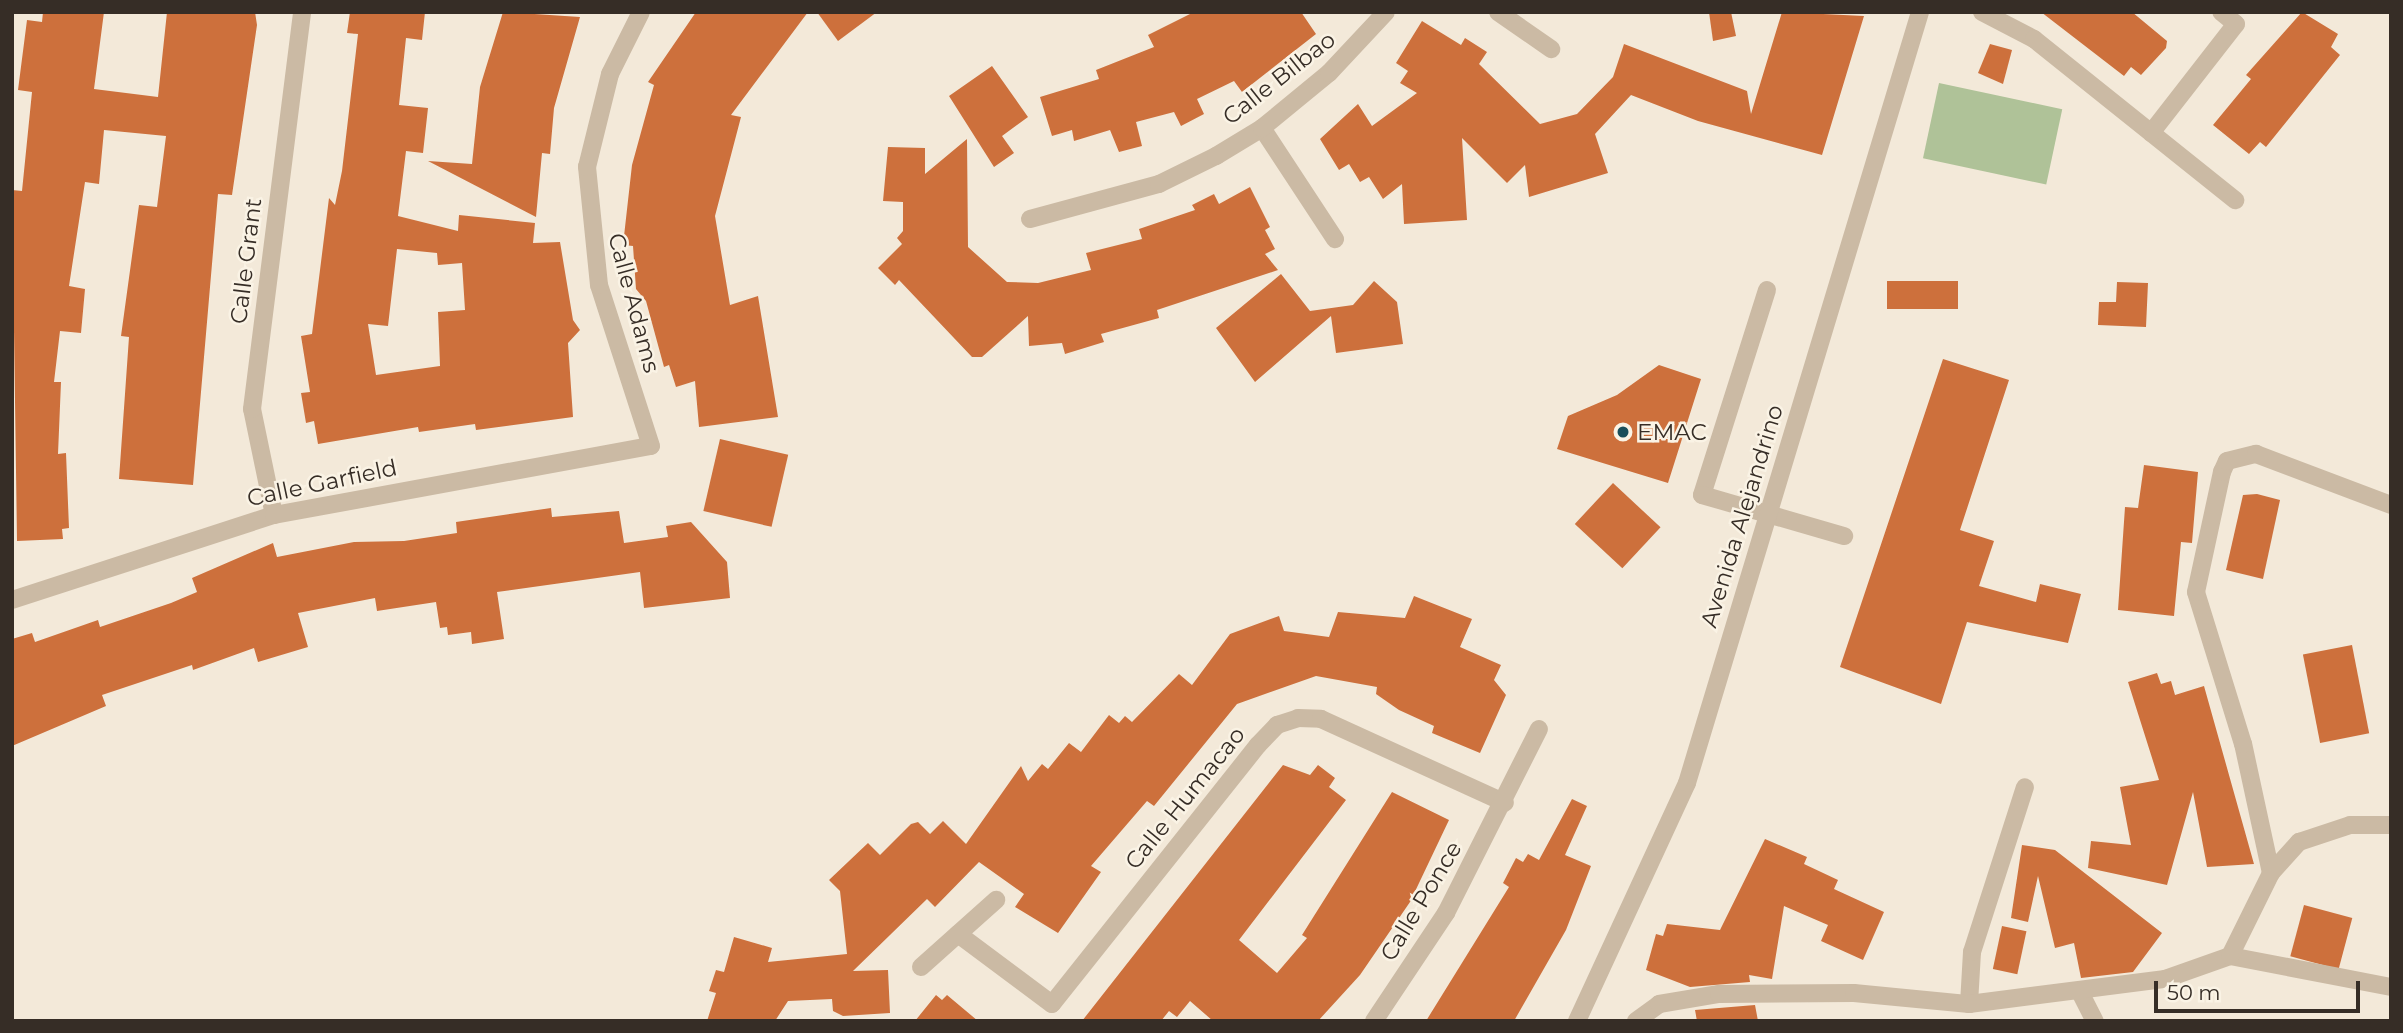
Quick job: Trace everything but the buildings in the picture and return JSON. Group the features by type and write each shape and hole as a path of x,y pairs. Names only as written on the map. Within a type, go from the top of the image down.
{"street":[{"name":"Calle Grant","path":"274,515 252,409 302,12"},
{"name":"Calle Adams","path":"641,12 610,74 587,167 599,285 651,446"},
{"name":"Calle Bilbao","path":"1030,219 1158,184 1262,128 1363,42 1386,12"},
{"path":"1498,12 1551,50"},
{"name":"Avenida Alejandrino","path":"1577,1021 1687,783 1920,12"},
{"path":"1982,12 2034,39 2235,200"},
{"path":"2151,133 2236,24 2221,12"},
{"path":"1262,128 1335,239"},
{"path":"1767,290 1702,495 1844,536"},
{"name":"Calle Garfield","path":"12,600 274,515 651,446"},
{"path":"2271,873 2243,744 2196,592 2222,472 2227,461 2256,454 2391,505"},
{"name":"Calle Humacao","path":"958,934 1052,1004 1258,745 1278,725 1298,718 1321,719 1505,803"},
{"name":"Calle Ponce","path":"1374,1021 1446,913 1505,803 1539,729"},
{"path":"1969,1004 1972,952 2025,787"},
{"path":"2230,956 2271,873 2287,852 2319,832 2391,825"},
{"path":"921,967 996,900"},
{"path":"1636,1021 1659,1004 1718,994 1854,993 1969,1004 2081,994 2165,979 2230,956 2391,987"},
{"path":"2081,994 2095,1021"}],"green space":[{"path":"1939,83 2062,109 2046,185 1923,158"}],"place":[{"name":"EMAC","path":"1623,432"}]}
